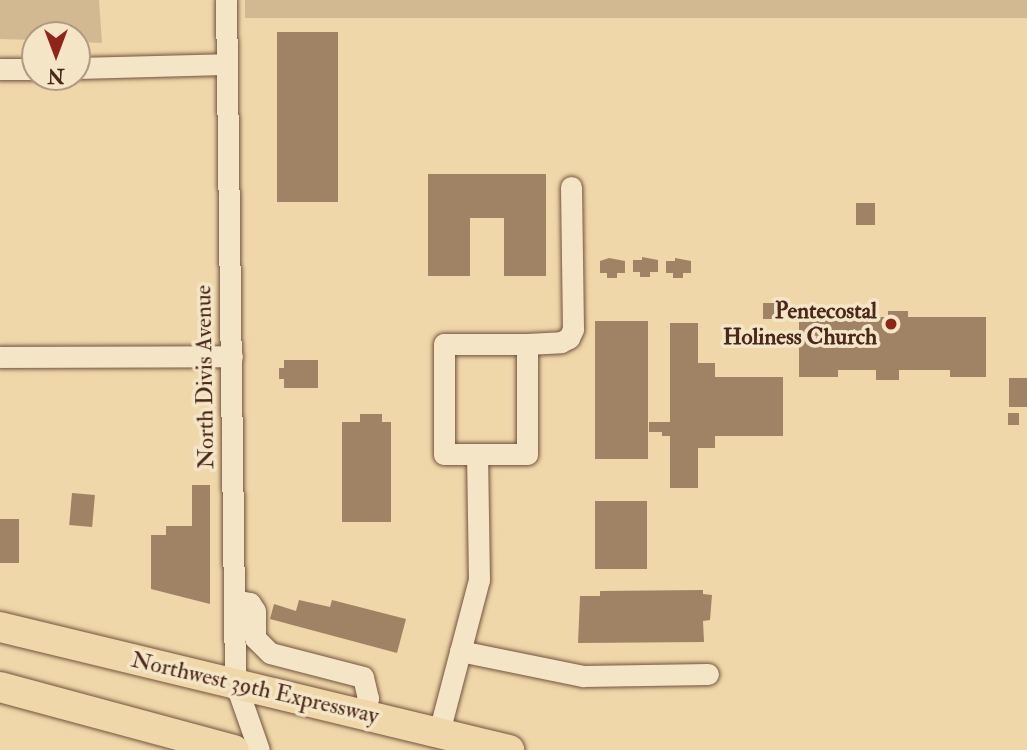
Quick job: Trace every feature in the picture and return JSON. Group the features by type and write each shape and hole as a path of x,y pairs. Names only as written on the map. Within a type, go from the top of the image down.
{"highway":[{"name":"Northwest 39th Expressway","path":"0,627 509,750"},
{"path":"0,687 234,750"}],"street":[{"name":"North Divis Avenue","path":"226,0 235,682 259,750"},
{"path":"91,68 225,65"},
{"path":"0,69 21,69"},
{"path":"527,344 527,454 444,454 444,344 527,344 561,342 569,338 573,329 571,187"},
{"path":"0,358 232,356"},
{"path":"439,732 480,580 477,454"},
{"path":"234,600 250,603 255,611 256,638 270,653 363,677 368,698 362,713"},
{"path":"460,651 583,676 708,674"}],"shaded area":[{"path":"0,0 99,0 102,43 91,43 91,21 21,21 21,40 0,39"},
{"path":"245,0 1027,0 1027,18 245,18"}],"building":[{"path":"277,32 338,32 338,202 277,202"},
{"path":"428,174 546,174 546,276 504,276 504,218 470,218 470,276 428,276"},
{"path":"856,203 875,203 875,225 856,225"},
{"path":"642,257 658,260 658,272 650,272 650,277 640,277 640,272 633,272 633,260 642,260"},
{"path":"609,258 625,261 625,273 617,273 617,278 607,278 607,273 600,273 600,261"},
{"path":"675,258 691,261 691,273 683,273 683,278 673,278 673,273 666,273 666,261 675,261"},
{"path":"763,303 780,303 780,319 763,319"},
{"path":"888,311 908,311 908,317 986,317 986,377 950,377 950,370 899,370 899,380 876,380 876,370 838,370 838,377 799,377 799,317 888,317"},
{"path":"595,321 648,321 648,459 595,459"},
{"path":"670,323 698,323 698,363 715,363 715,377 783,377 783,436 715,436 715,448 698,448 698,488 670,488 670,436 662,436 662,432 649,432 649,422 670,422"},
{"path":"284,360 318,360 318,388 284,388 284,379 279,379 279,368 284,368"},
{"path":"1009,378 1027,378 1027,407 1009,407"},
{"path":"1008,413 1019,413 1019,425 1008,425"},
{"path":"360,414 382,414 382,422 391,422 391,522 342,522 342,422 360,422"},
{"path":"192,485 210,485 210,604 151,589 151,535 166,535 166,526 192,526"},
{"path":"72,493 95,495 92,527 69,525"},
{"path":"595,501 647,501 647,569 595,569"},
{"path":"0,519 19,519 19,563 0,563"},
{"path":"703,590 703,594 712,595 710,620 703,621 704,642 578,643 580,596 600,596 600,591"},
{"path":"299,600 330,607 332,600 406,619 397,653 270,619 274,604 296,611"}],"place":[{"name":"Pentecostal Holiness Church","path":"891,324"}]}
